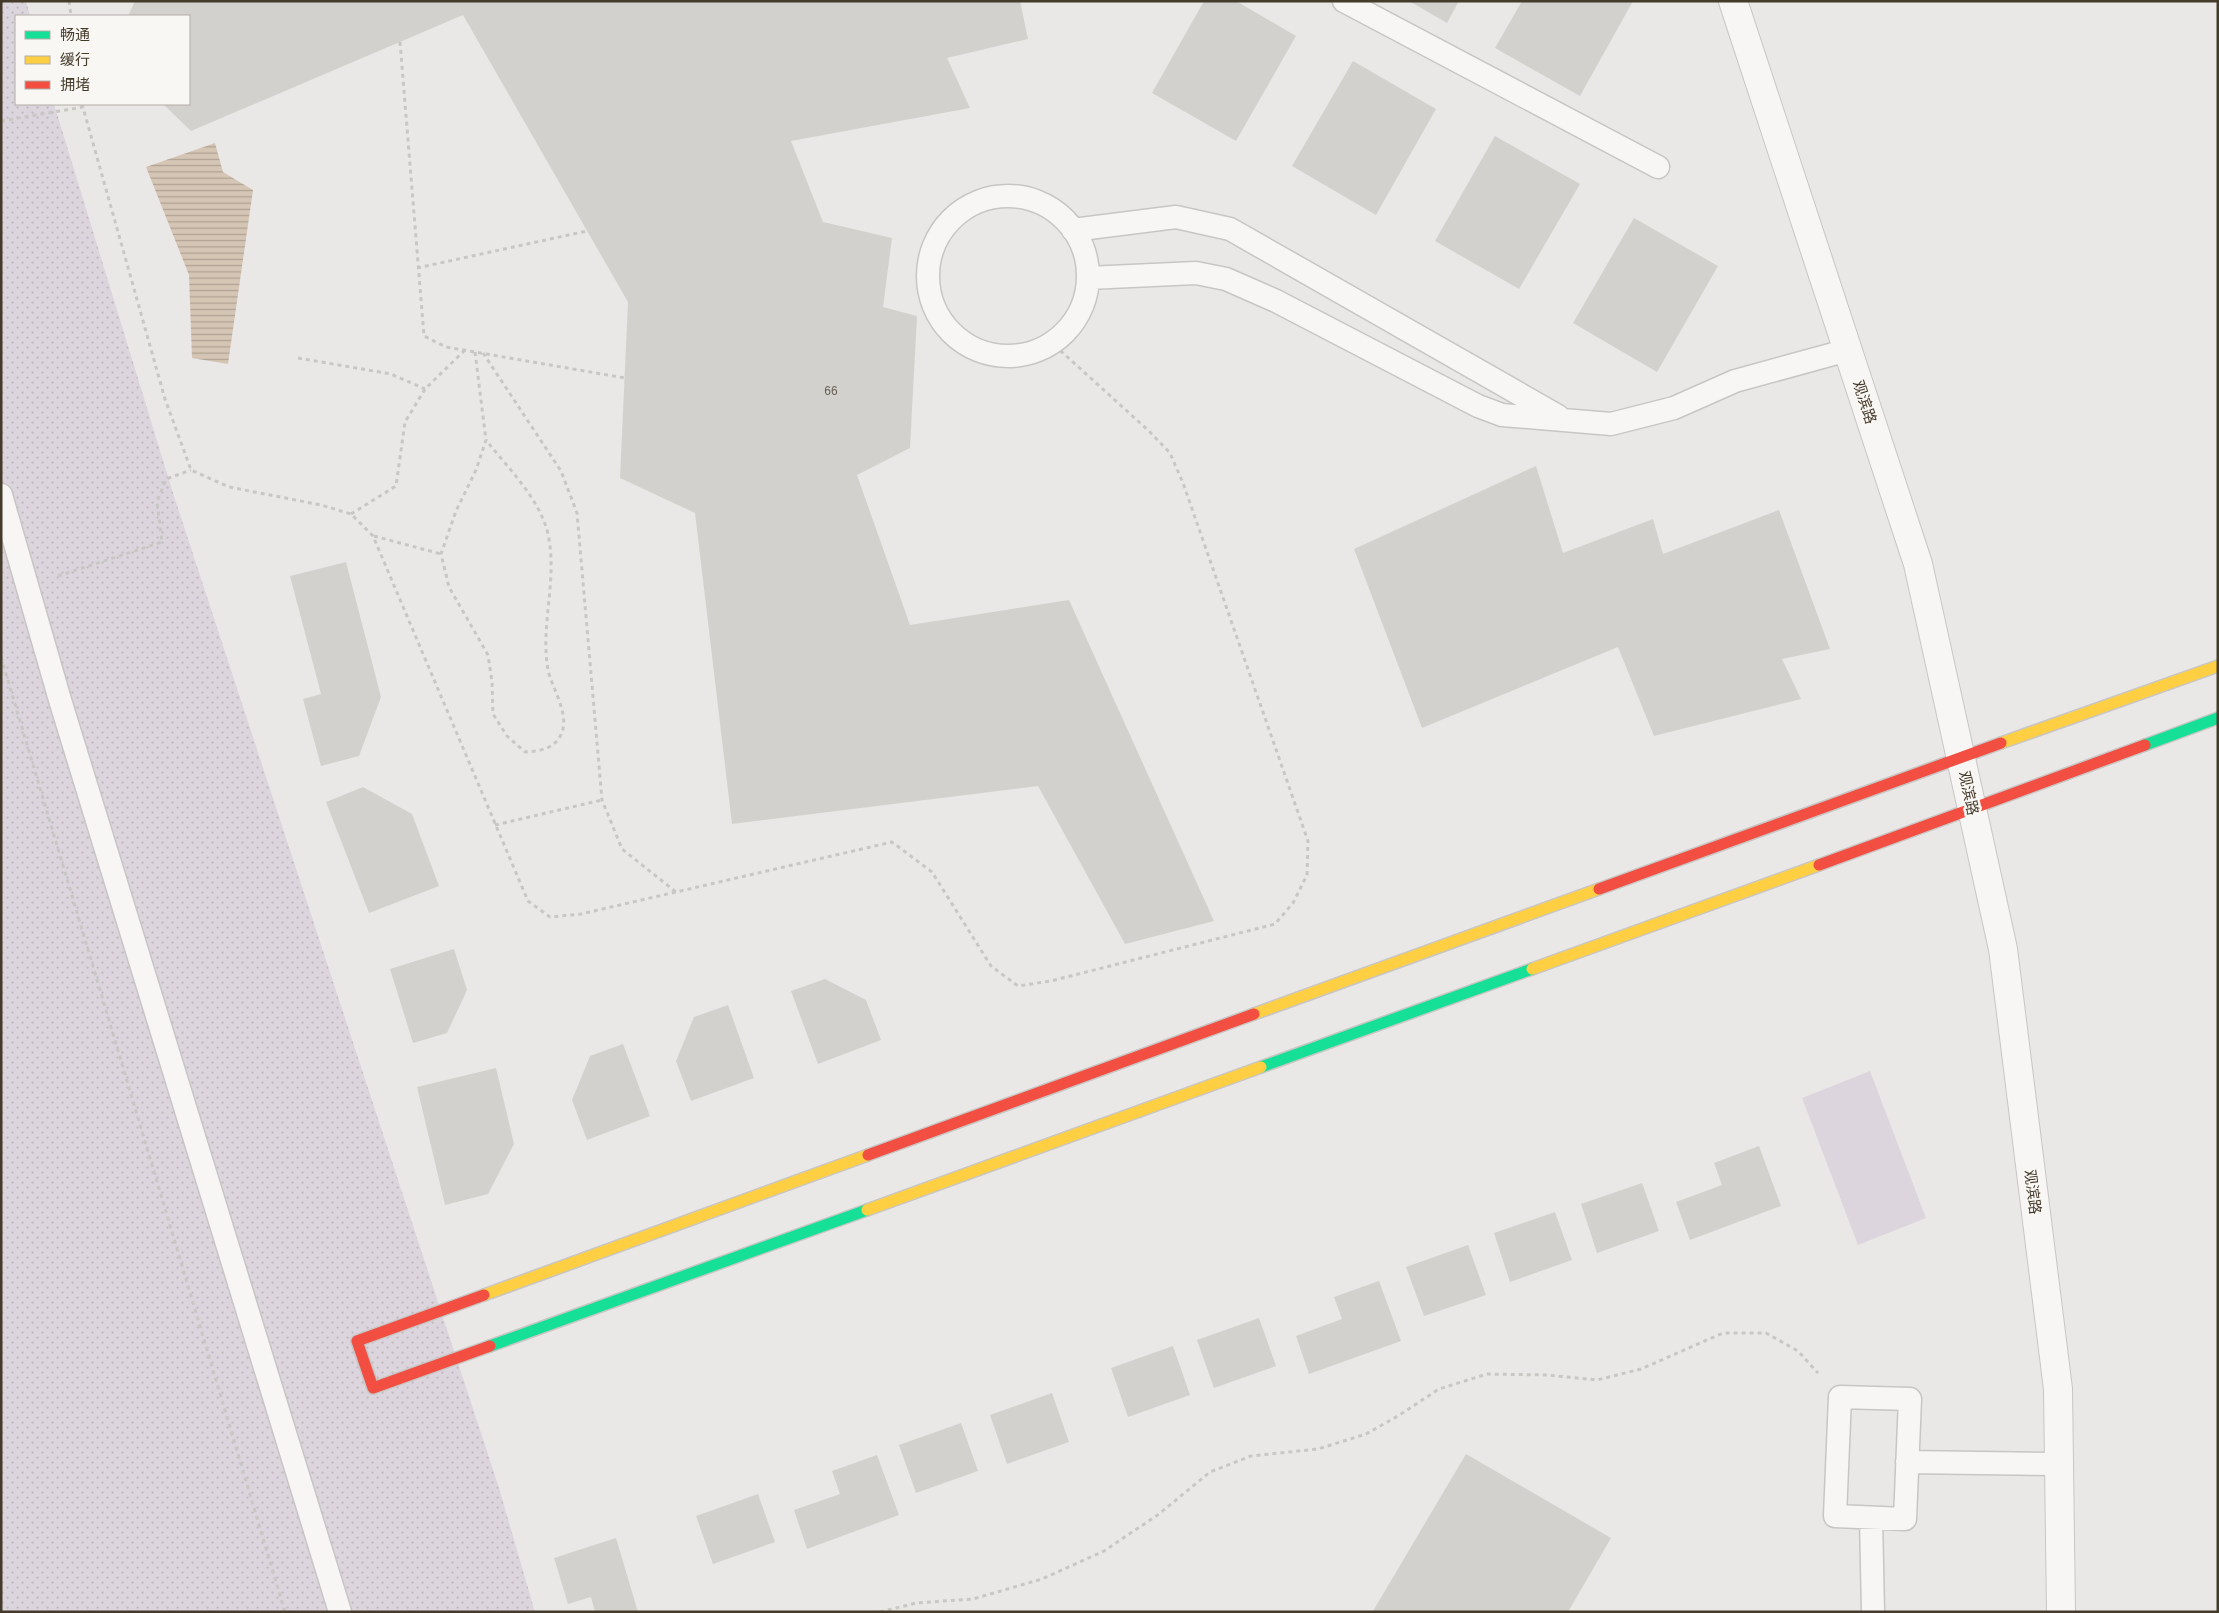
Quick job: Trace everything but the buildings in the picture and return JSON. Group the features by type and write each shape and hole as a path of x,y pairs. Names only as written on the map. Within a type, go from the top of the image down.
{"street":[{"name":"观滨路","path":"1733,1 1918,564 2003,949 2058,1389 2061,1612"},
{"path":"2218,666 1961,757 357,1341 373,1388 1972,810 2218,718"}],"lane":[{"path":"1344,1 1658,167"},
{"path":"1002,196 1030,199 1054,210 1074,230 1085,252 1088,278 1084,303 1072,325 1052,343 1030,354 1004,357 979,352 957,339 939,318 929,293 928,266 936,240 953,218 976,203 1002,196"},
{"path":"1074,230 1176,217 1230,229 1535,404 1570,422"},
{"path":"1088,278 1196,273 1226,279 1276,301 1478,406 1502,415 1570,422 1612,424 1674,408 1735,381 1848,350"},
{"path":"1,495 63,710 340,1612"},
{"path":"1840,1397 1910,1399 1905,1519 1835,1516 1840,1397"},
{"path":"1907,1462 2059,1464"},
{"path":"1871,1518 1873,1612"}],"path":[{"path":"69,1 71,15"},
{"path":"400,42 424,336 446,347 625,378"},
{"path":"1,122 82,105 165,399 191,470 228,488 321,505 351,514 373,536 528,901 550,917 581,914 892,842 932,872 991,966 1018,986 1051,981 1275,924 1293,903 1307,875 1308,841 1183,483 1170,453 1149,431 1052,343"},
{"path":"417,268 587,231"},
{"path":"351,514 396,486 405,422 425,389 465,350"},
{"path":"475,352 486,440 476,470 456,511 441,554 449,587 488,654 492,682 493,714 507,736 525,752 542,751 556,744 563,728 560,699 548,672 546,641 551,572 548,534 537,508 523,486 486,440"},
{"path":"483,353 560,471 578,513 602,800 622,849 677,892"},
{"path":"298,358 391,374 425,389"},
{"path":"27,586 162,542 157,502 166,479 191,470"},
{"path":"373,536 441,554"},
{"path":"1,658 285,1612"},
{"path":"496,825 602,800"},
{"path":"880,1612 916,1602 972,1599 1042,1579 1104,1551 1160,1514 1210,1472 1251,1456 1318,1449 1366,1434 1398,1416 1439,1388 1488,1374 1547,1375 1596,1380 1641,1369 1723,1333 1766,1333 1798,1351 1840,1397"}],"shaded area":[{"path":"1,1 26,1 30,15 15,15 15,105 54,105 173,493 499,1488 535,1612 1,1612"},
{"path":"215,143 223,172 253,190 228,364 192,358 189,275 146,167"},
{"path":"1870,1071 1926,1218 1858,1245 1802,1098"}],"traffic: fast":[{"path":"2145,745 2218,718"},
{"path":"1261,1067 1532,969"},
{"path":"490,1346 867,1210"}],"traffic: slow":[{"path":"2001,743 2218,666"},
{"path":"1532,969 1819,865"},
{"path":"1254,1014 1599,889"},
{"path":"867,1210 1261,1067"},
{"path":"484,1295 868,1155"}],"traffic: jam":[{"path":"1599,889 2001,743"},
{"path":"1819,865 2145,745"},
{"path":"868,1155 1254,1014"},
{"path":"484,1295 357,1341 373,1388 490,1346"}]}
